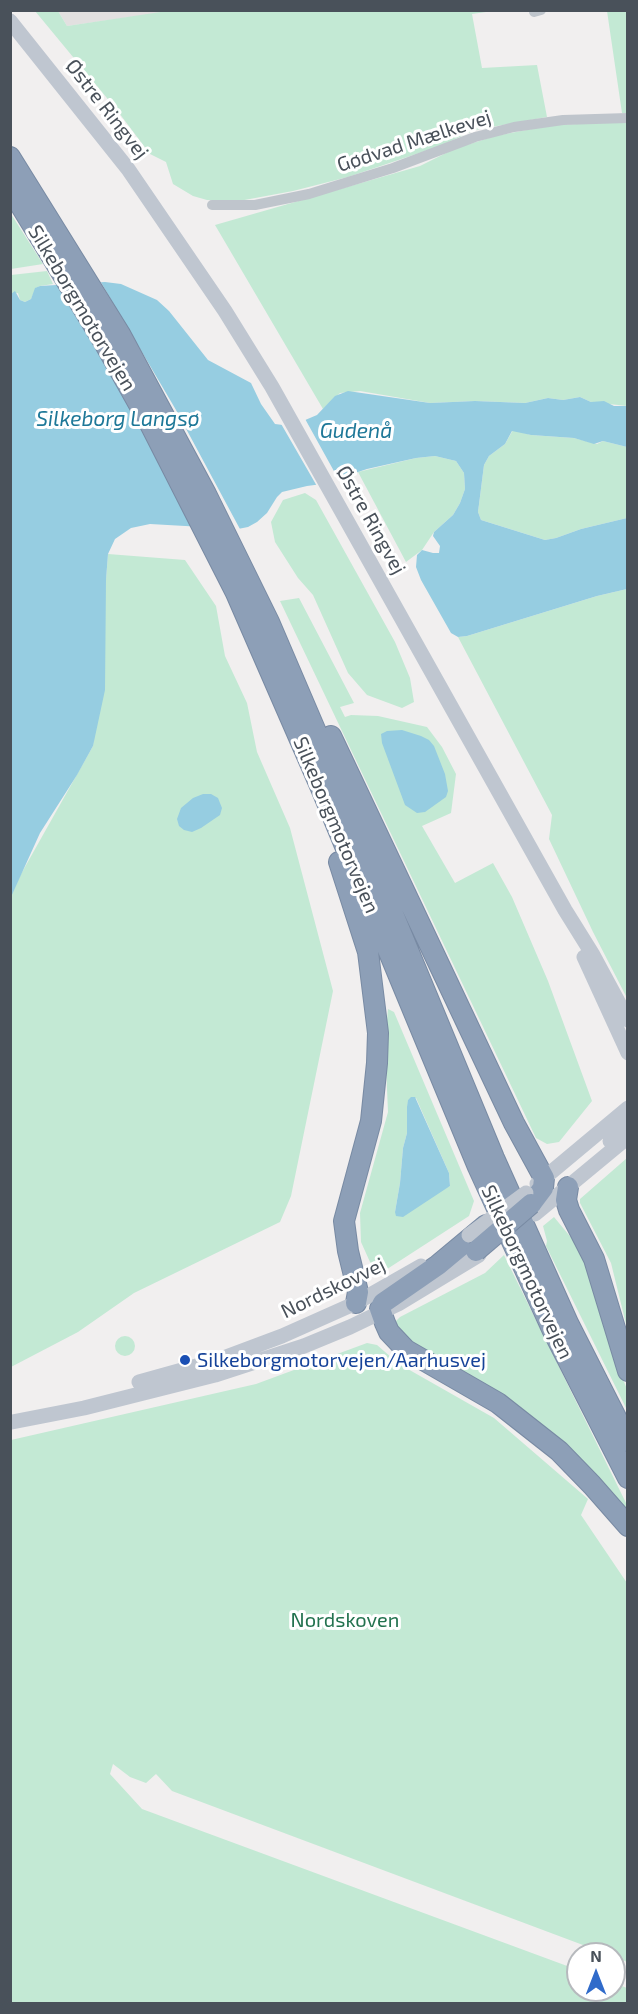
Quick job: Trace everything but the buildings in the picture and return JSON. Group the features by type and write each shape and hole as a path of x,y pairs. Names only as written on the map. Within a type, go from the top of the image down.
{"highway":[{"name":"Silkeborgmotorvejen","path":"10,157 16,186 266,624 367,851 507,1188 568,1323 627,1441"},
{"name":"Silkeborgmotorvejen","path":"16,186 120,334 206,494 259,583 266,624 267,665 347,850 478,1167 552,1329 627,1478"},
{"path":"266,624 504,1101 536,1196 583,1237"},
{"path":"267,665 352,900 368,952 376,1005 377,1063 371,1121 344,1221 348,1251 378,1303 389,1332 406,1350 498,1403 559,1451 627,1526"},
{"path":"568,1187 566,1200 569,1210 596,1266 627,1371"},
{"path":"378,1303 474,1245 536,1196"},
{"path":"442,1279 474,1245 498,1214"}],"main road":[{"name":"Østre Ringvej","path":"10,21 128,169 225,311 272,387 565,910 593,955 627,1020"},
{"name":"Østre Ringvej","path":"565,910 627,1053"},
{"path":"596,986 627,1038"},
{"path":"536,1196 627,1108"},
{"path":"568,1187 595,1155 627,1123"},
{"path":"498,1214 536,1196 568,1187 627,1137"},
{"name":"Nordskovvej","path":"11,1422 81,1398 218,1360 442,1279"},
{"name":"Nordskovvej","path":"11,1422 84,1408 256,1363 304,1346 378,1303"}],"street":[{"name":"Gødvad Mælkevej","path":"213,205 255,205 309,194 393,168 476,137 514,127 563,120 627,118"}],"shaded area":[{"path":"58,11 174,11 67,26"}],"green space":[{"path":"174,10 493,11 472,14 482,68 537,65 547,117 475,130 440,146 348,177 293,191 239,201 207,200 193,196 173,184 166,162 150,154 35,11 58,11 67,26"},
{"path":"607,11 627,11 627,113 622,113"},
{"path":"627,122 627,406 591,402 580,397 563,400 548,398 525,403 475,401 430,403 360,391 340,393 323,409 215,225 420,166 454,149 495,136 552,125"},
{"path":"11,214 43,264 11,269"},
{"path":"47,271 53,284 36,288 31,299 25,302 20,300 18,293 11,294 11,275"},
{"path":"513,430 531,435 574,438 597,444 603,441 627,447 627,518 545,540 481,520 478,512 484,465 489,456 505,444"},
{"path":"435,456 456,461 464,473 465,489 453,515 434,532 422,550 406,562 358,472 416,458"},
{"path":"305,493 316,500 395,642 410,678 414,702 402,708 367,695 348,673 313,595 298,578 275,542 271,522 283,500"},
{"path":"108,554 185,560 216,606 225,656 247,703 257,752 290,828 333,991 291,1196 280,1222 134,1293 78,1332 11,1367 10,897 93,746"},
{"path":"627,589 627,998 549,839 552,815 458,637"},
{"path":"299,598 354,703 340,707 345,717 351,715 378,716 427,727 442,747 456,774 451,813 422,826 455,883 493,863 512,897 548,981 592,1101 559,1142 547,1144 536,1138 280,601"},
{"path":"388,1009 394,1012 474,1201 469,1216 381,1273 370,1262 361,1242 360,1213 388,1112 385,1042","holes":["416,1098 449,1173 450,1186 395,1212 407,1133 408,1100"]},
{"path":"627,1158 627,1328 611,1263 580,1199"},
{"path":"554,1217 578,1246 589,1273 615,1360 627,1389 627,1410 546,1246 543,1226"},
{"path":"504,1255 627,1505 627,1515 410,1343 398,1328 396,1321 400,1317 485,1273"},
{"path":"125,1336 132,1339 135,1346 132,1353 125,1356 118,1353 115,1346 118,1339"},
{"name":"Nordskoven","path":"367,1343 377,1345 399,1364 494,1418 588,1499 581,1515 627,1583 627,1962 626,1942 575,1942 172,1791 156,1774 146,1783 130,1777 113,1764 110,1774 142,1809 566,1966 566,2002 626,2002 626,1988 627,2003 11,2003 11,1440 256,1384"}],"water":[{"name":"Silkeborg Langsø","path":"105,282 121,284 157,300 169,311 208,360 251,383 261,404 275,424 291,426 317,415 335,396 348,391 430,403 475,401 525,403 548,398 563,400 580,397 591,402 604,401 614,406 627,406 627,447 603,441 594,444 574,438 531,435 512,431 505,444 489,456 484,465 478,512 481,520 545,540 627,518 627,589 467,636 458,637 451,633 416,567 417,555 422,550 439,553 440,546 433,536 434,532 453,515 465,489 464,473 456,461 435,456 367,469 322,484 282,492 267,513 248,527 238,529 150,524 131,528 115,539 108,554 105,690 93,746 40,833 11,897 11,294 15,291 20,300 25,302 31,299 35,288 40,286"},
{"path":"402,730 429,740 434,746 445,774 448,791 446,797 425,812 417,813 405,805 382,743 381,734 387,731"},
{"path":"211,794 218,798 222,808 220,815 192,832 184,830 179,826 177,819 181,808 193,798"},
{"path":"411,1097 415,1097 449,1173 450,1186 403,1217 396,1216 395,1212 407,1133 407,1107"}],"pier":[{"path":"99,279 176,410 241,531 216,530 80,280"},
{"path":"304,417 340,482 318,488 280,422 290,423"}],"place":[{"name":"Silkeborgmotorvejen/Aarhusvej","path":"185,1360"}],"water label":[{"name":"Gudenå","path":"356,431"}]}
